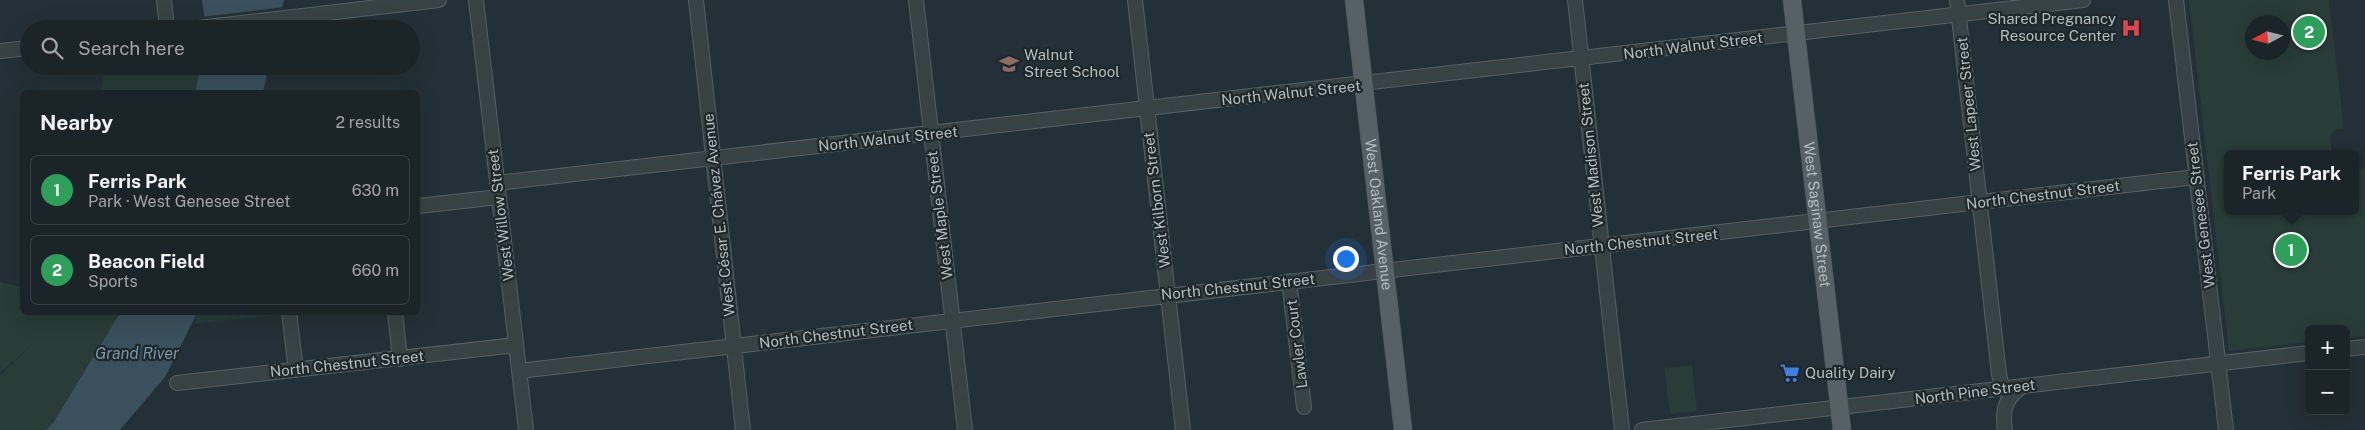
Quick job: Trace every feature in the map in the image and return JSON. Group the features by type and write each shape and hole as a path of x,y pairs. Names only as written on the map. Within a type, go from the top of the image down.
{"main road":[{"name":"West Oakland Avenue","path":"1354,0 1403,430"},
{"name":"West Saginaw Street","path":"1792,0 1842,430"}],"street":[{"path":"164,0 166,20"},
{"path":"266,20 439,0"},
{"name":"West Willow Street","path":"476,0 526,430"},
{"name":"West César E. Chávez Avenue","path":"696,0 743,430"},
{"name":"West Maple Street","path":"916,0 965,430"},
{"name":"West Kilborn Street","path":"1135,0 1183,430"},
{"name":"West Madison Street","path":"1575,0 1622,430"},
{"name":"West Lapeer Street","path":"1957,0 1998,374 2002,388"},
{"name":"North Walnut Street","path":"420,206 498,190 712,158 2084,0"},
{"name":"West Genesee Street","path":"2176,0 2226,430"},
{"path":"0,51 20,49"},
{"name":"North Chestnut Street","path":"519,371 2196,177"},
{"name":"Lawler Court","path":"1289,281 1304,407"},
{"path":"289,315 296,370"},
{"path":"395,315 400,358"},
{"name":"North Chestnut Street","path":"177,383 516,345"},
{"path":"2350,349 2365,347"},
{"name":"North Pine Street","path":"1642,430 2305,353"},
{"path":"2004,423 2005,405 2010,396 2023,386"}],"green space":[{"path":"2189,0 2329,0 2344,129 2335,130 2330,135 2332,150 2224,150 2224,215 2359,215 2359,169 2365,168 2365,336 2350,338 2350,325 2305,325 2305,342 2229,351"},
{"path":"104,75 199,75 195,90 100,90"},
{"path":"0,282 20,287 20,315 119,315 53,423 46,430 0,430 0,375 33,344 0,373"},
{"path":"197,315 275,315 193,324"},
{"path":"1692,365 1697,411 1670,414 1664,368"}],"water":[{"path":"202,0 284,0 279,20 205,20"},
{"path":"199,75 267,75 263,90 195,90"},
{"name":"Grand River","path":"119,315 196,315 165,377 120,430 46,430 53,423"}],"pier":[{"path":"285,7 282,20 202,20 202,17"}],"place":[{"name":"Shared Pregnancy Resource Center","path":"2131,28"},
{"name":"Beacon Field","path":"2309,32"},
{"name":"Walnut Street School","path":"1009,64"},
{"name":"Ferris Park","path":"2291,250"},
{"name":"Quality Dairy","path":"1790,373"}]}
